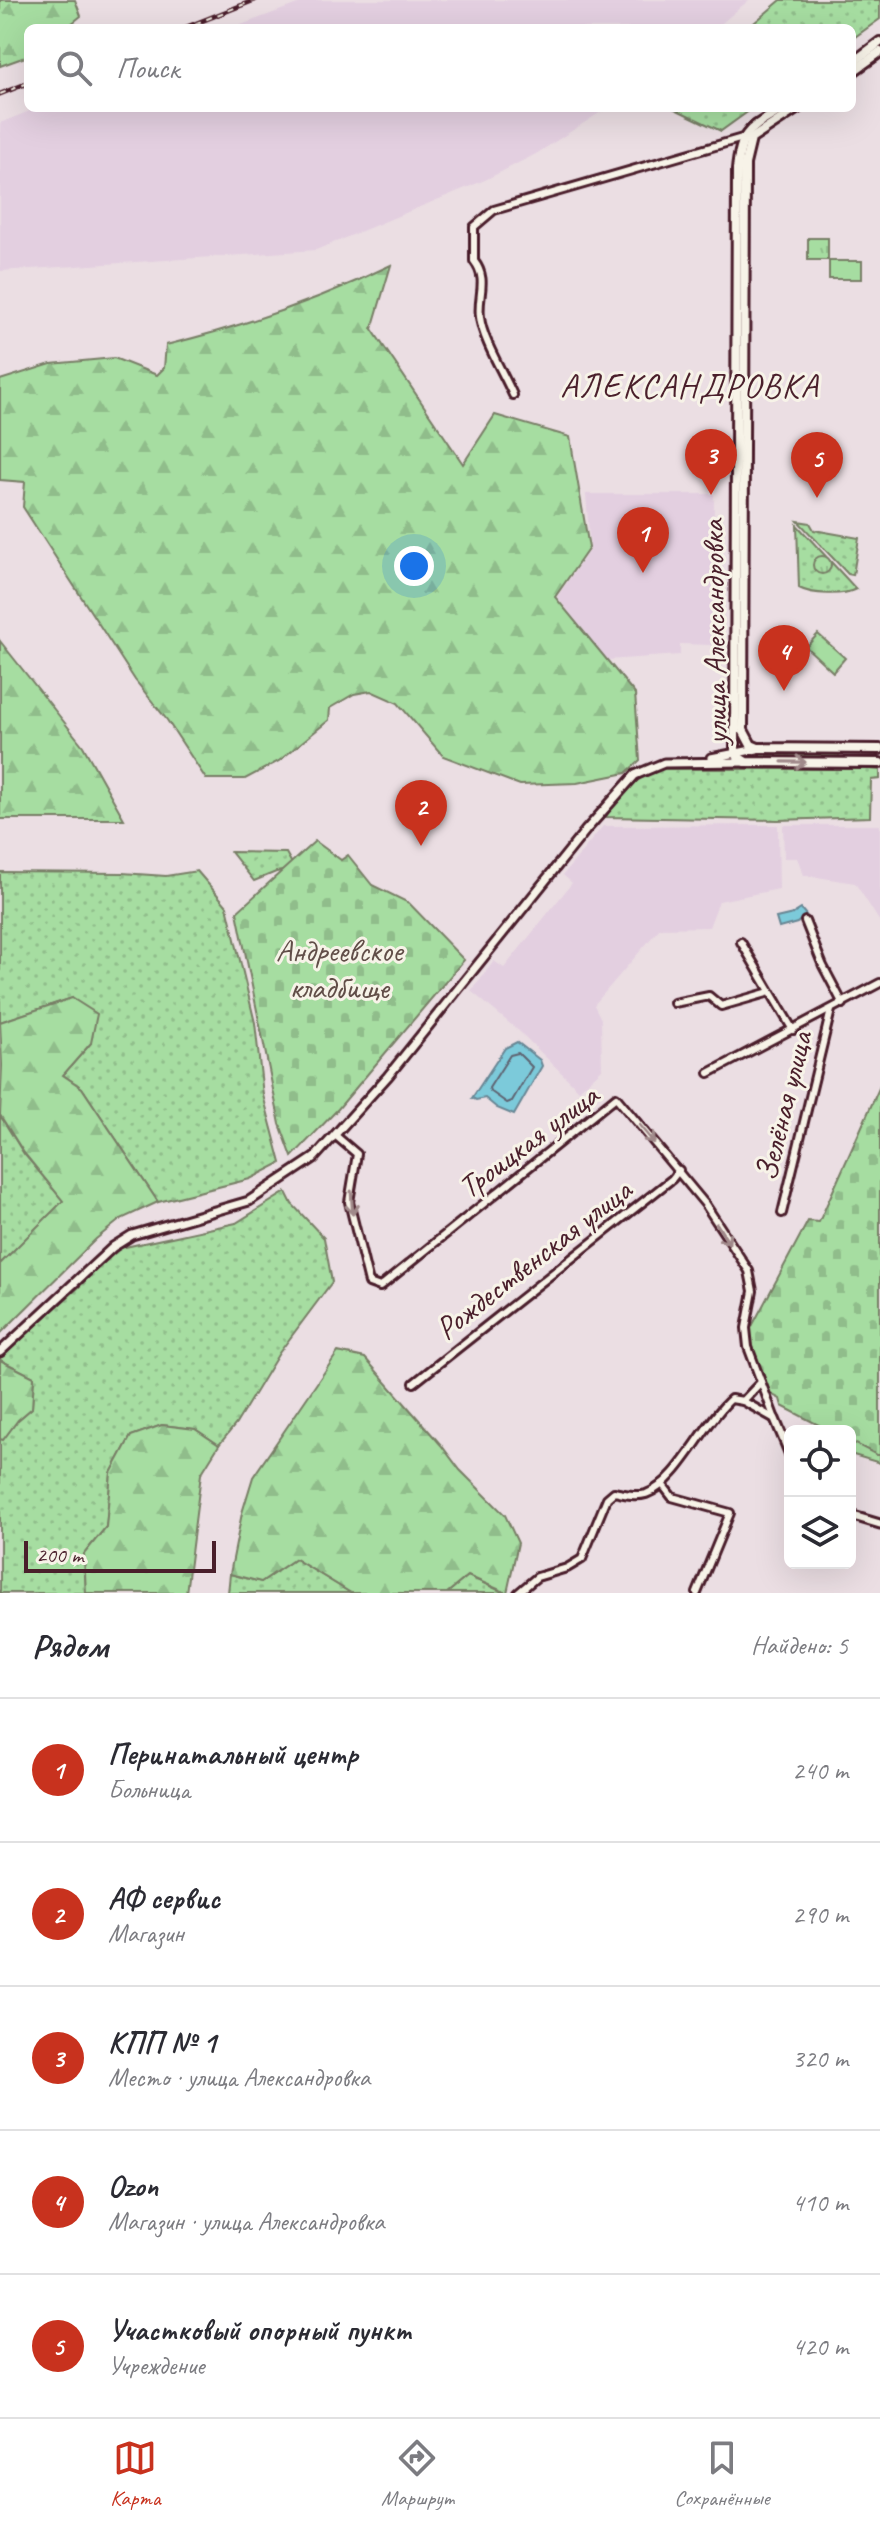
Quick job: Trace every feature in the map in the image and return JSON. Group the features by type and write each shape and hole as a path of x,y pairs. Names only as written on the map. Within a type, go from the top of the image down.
{"main road":[{"path":"856,60 880,42"},
{"path":"856,69 880,52"},
{"path":"743,142 779,112"},
{"path":"743,142 792,112"},
{"name":"улица Александровка","path":"739,756 737,209 743,142"},
{"name":"улица Александровка","path":"739,731 743,142"},
{"path":"739,731 751,745 758,748 880,749"},
{"path":"739,756 880,763"}],"street":[{"path":"513,395 480,317 483,286 481,270 474,261 474,227 494,210 743,142"},
{"path":"720,755 739,731"},
{"path":"0,1352 113,1247 132,1235 249,1201 314,1158 336,1136 629,782 653,766 739,756 758,748"},
{"path":"701,761 720,755 739,756"},
{"path":"805,921 843,1004"},
{"path":"741,942 793,1030"},
{"path":"709,1073 880,983"},
{"path":"674,1003 709,996 721,1006 770,992"},
{"name":"Зелёная улица","path":"782,1213 831,1010"},
{"name":"Троицкая улица","path":"336,1136 357,1154 349,1202 369,1283 380,1287 616,1097 679,1170 749,1271 753,1291 746,1328 748,1347 775,1419"},
{"name":"Рождественская улица","path":"414,1383 672,1179 679,1170"},
{"path":"743,1401 761,1382"},
{"path":"518,1593 537,1577 567,1568 582,1559 607,1498 614,1492 645,1495 662,1484 692,1449 722,1406 731,1399 743,1401 775,1419 784,1441"},
{"path":"662,1484 672,1497 730,1513 697,1593"},
{"path":"856,1517 880,1524"}],"shaded area":[{"path":"308,0 749,0 721,24 244,24"},
{"path":"27,112 601,112 536,154 485,180 316,250 0,271 0,123"},
{"path":"586,494 714,494 712,645 680,644 680,655 607,660 557,597 590,549"},
{"path":"778,825 779,889 719,901 709,927 660,928 594,1005 601,1019 602,1069 579,1090 520,1032 471,991 494,961 504,968 572,883 563,875 603,826"},
{"path":"783,825 880,825 880,922 855,883 804,875 797,858 784,858"}],"green space":[{"path":"0,0 75,0 81,16 71,24 24,24 24,57 0,66"},
{"path":"781,0 880,0 880,19 856,36 856,24 753,24"},
{"path":"681,112 747,112 721,131"},
{"path":"808,238 828,238 828,260 808,260"},
{"path":"829,261 862,261 862,279 829,279"},
{"path":"391,265 372,329 463,464 495,415 570,437 589,548 555,597 635,694 640,760 626,773 577,783 520,785 443,756 398,703 371,691 354,694 330,708 329,720 279,761 245,779 206,779 167,720 135,680 23,507 25,482 0,480 0,380 51,364 114,358 157,375 164,368 166,345 281,311"},
{"path":"798,521 810,523 814,530 859,538 853,575 848,574"},
{"path":"797,525 856,589 828,594 799,588"},
{"path":"822,556 831,565 822,574 813,565"},
{"path":"818,634 845,658 833,672 806,647"},
{"path":"0,641 83,746 124,819 0,819"},
{"path":"748,754 839,754 839,758 748,758"},
{"path":"661,769 869,769 880,770 880,779 871,780 870,817 778,820 606,817 616,800 629,787"},
{"name":"Андреевское кладбище","path":"315,841 341,860 348,855 372,885 409,903 464,960 338,1109 292,1157 280,1124 237,912"},
{"path":"231,852 286,853 295,869 276,872 254,881"},
{"path":"197,871 227,906 255,1023 263,1095 281,1163 250,1179 158,1202 82,1088 63,1075 91,1043 72,998 0,1022 0,872 166,876"},
{"path":"72,998 97,1014 91,1043 63,1075 82,1088 158,1202 121,1219 96,1239 0,1334 0,1264 63,1201 24,1153 0,1115 0,1022"},
{"path":"880,1086 880,1455 856,1444 856,1425 818,1425 782,1406 780,1399 771,1394 755,1362 750,1330 808,1221 819,1222"},
{"path":"0,1115 24,1154 64,1201 0,1264"},
{"path":"286,1192 292,1204 324,1238 332,1282 279,1353 236,1424 219,1445 195,1429 162,1425 131,1436 111,1473 106,1527 84,1554 86,1593 0,1593 0,1439 32,1408 34,1377 0,1360 0,1357 78,1288 116,1249 236,1223"},
{"path":"338,1352 365,1358 460,1470 505,1515 518,1543 507,1593 468,1576 447,1593 351,1593 295,1559 261,1582 230,1574 253,1477"},
{"path":"0,1360 34,1377 32,1408 3,1440 0,1439"},
{"path":"162,1425 195,1429 219,1445 201,1474 186,1593 86,1593 84,1554 106,1527 111,1473 131,1436"},
{"path":"856,1435 880,1441 880,1463 856,1456"},
{"path":"295,1559 351,1593 228,1593 230,1574 261,1582"},
{"path":"468,1576 505,1593 447,1593"}],"water":[{"path":"801,909 806,915 797,923 779,928 776,918"},
{"path":"517,1042 540,1060 542,1066 514,1115 497,1108 485,1098 472,1098 505,1048"}],"railway":[{"path":"194,24 255,0"},
{"path":"0,94 24,85"}],"place":[{"name":"КПП № 1","path":"711,495"},
{"name":"Участковый опорный пункт","path":"817,498"},
{"name":"Перинатальный центр","path":"643,573"},
{"name":"Ozon","path":"784,691"},
{"name":"АФ сервис","path":"421,846"}],"district":[{"name":"АЛЕКСАНДРОВКА","path":"690,385"}]}
